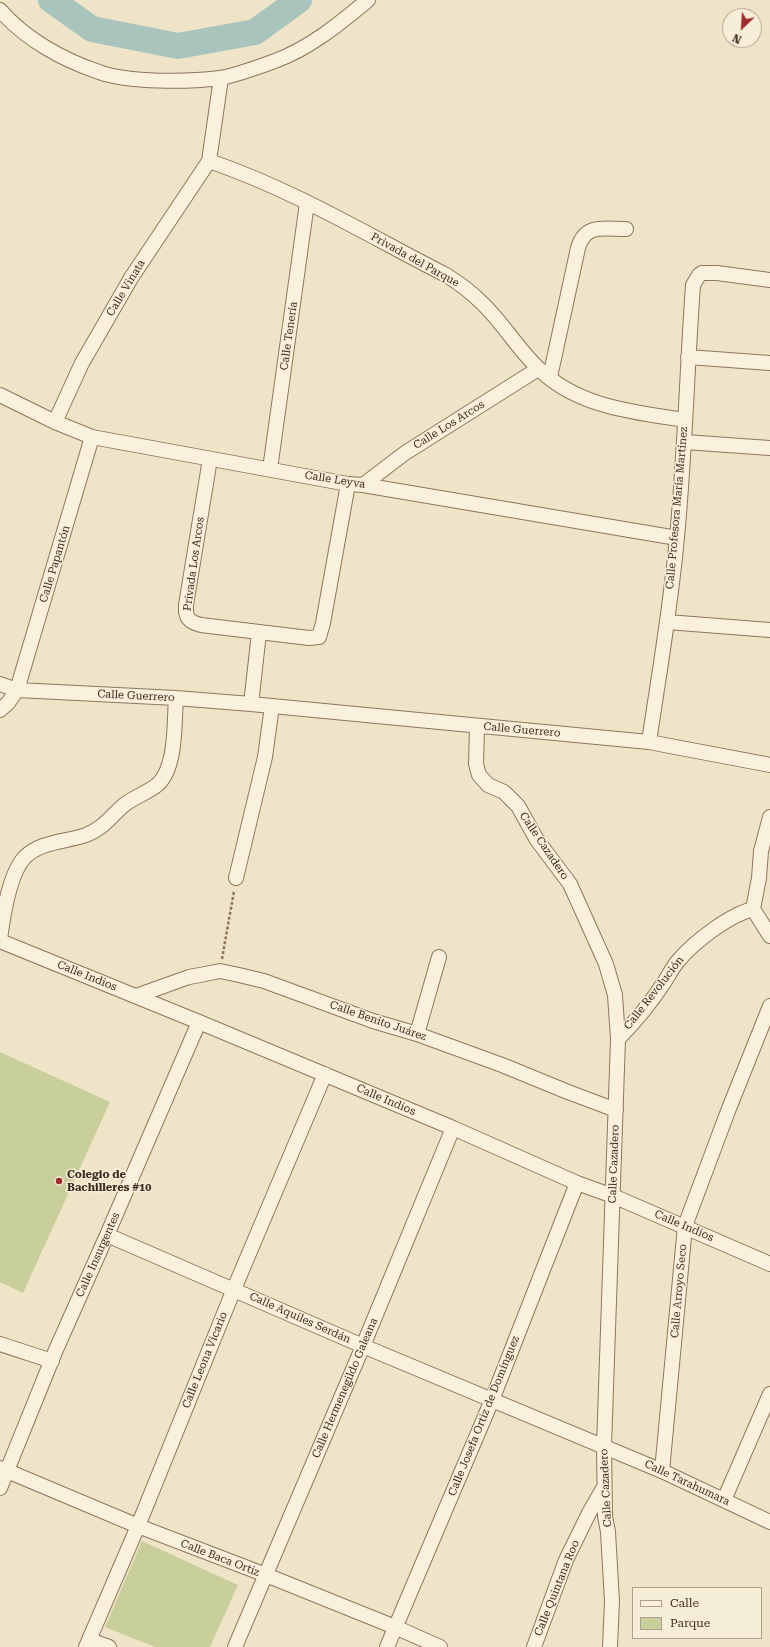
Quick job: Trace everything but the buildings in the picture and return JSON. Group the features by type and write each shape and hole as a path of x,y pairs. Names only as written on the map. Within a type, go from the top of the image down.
{"street":[{"path":"0,10 11,23 40,45 100,73 130,78 170,81 221,78 275,61 314,42 368,0"},
{"path":"210,161 221,78"},
{"name":"Privada del Parque","path":"210,161 236,170 307,203 446,275 466,288 483,303 538,369 565,390 590,401 616,409 685,420"},
{"name":"Calle Vinata","path":"55,422 82,363 131,278 210,161"},
{"name":"Calle Tenería","path":"270,469 307,203"},
{"path":"550,378 578,248 582,238 589,231 598,228 626,229"},
{"name":"Calle Profesora María Martínez","path":"649,742 667,622 677,538 693,285 699,275 717,273 770,280"},
{"path":"688,357 770,363"},
{"name":"Calle Los Arcos","path":"363,485 405,453 538,369"},
{"name":"Calle Leyva","path":"0,395 55,422 92,437 210,460 270,469 348,484 363,485 677,538"},
{"name":"Calle Papantón","path":"17,690 92,437"},
{"path":"684,442 770,448"},
{"name":"Privada Los Arcos","path":"210,460 188,589 186,612 187,618 190,621 201,625 259,633 318,638 321,634 348,484"},
{"path":"667,622 770,630"},
{"path":"251,704 259,633"},
{"name":"Calle Guerrero","path":"0,684 17,690 176,698 251,704 649,742 770,765"},
{"path":"0,710 8,703 17,690"},
{"path":"0,940 8,898 14,877 24,858 40,848 87,835 96,830 110,820 125,804 153,788 161,781 169,766 173,741 176,698"},
{"path":"236,878 265,757 272,706"},
{"name":"Calle Cazadero","path":"477,726 476,764 479,775 488,785 507,795 518,806 538,840 570,884 606,964 615,995 618,1039 604,1446 604,1487 612,1601 610,1647"},
{"path":"770,817 761,851 759,878 753,909 770,936"},
{"name":"Calle Revolución","path":"618,1039 636,1019 662,985 677,962 683,956 726,921 753,909"},
{"name":"Calle Indios","path":"0,940 454,1128 577,1183 613,1196 685,1226 770,1264"},
{"path":"417,1034 439,956"},
{"name":"Calle Benito Juárez","path":"136,996 189,977 220,971 264,981 372,1021 417,1034 502,1065 616,1110"},
{"name":"Calle Arroyo Seco","path":"662,1471 685,1226 728,1111 770,1006"},
{"name":"Calle Insurgentes","path":"0,1488 4,1469 108,1236 199,1022"},
{"name":"Calle Leona Vicario","path":"88,1643 138,1526 234,1289 325,1074"},
{"name":"Calle Hermenegildo Galeana","path":"235,1647 454,1128"},
{"name":"Calle Josefa Ortiz de Domínguez","path":"387,1647 492,1400 577,1183"},
{"name":"Calle Aquiles Serdán","path":"108,1236 234,1289 363,1346 604,1446"},
{"path":"0,1344 52,1361"},
{"path":"724,1500 770,1394"},
{"name":"Calle Tarahumara","path":"604,1446 662,1471 770,1522"},
{"name":"Calle Baca Ortiz","path":"4,1469 138,1526 266,1575 395,1627 440,1647"},
{"name":"Calle Quintana Roo","path":"534,1647 566,1560 589,1513 604,1487"},
{"path":"88,1643 110,1647"}],"path":[{"path":"220,971 236,878"}],"green space":[{"path":"0,1052 110,1102 23,1293 0,1282"},
{"path":"142,1541 238,1585 210,1647 155,1647 105,1627"}],"waterway":[{"path":"51,0 92,29 178,46 255,32 299,0"}],"place":[{"name":"Colegio de Bachilleres #10","path":"59,1181"}]}
